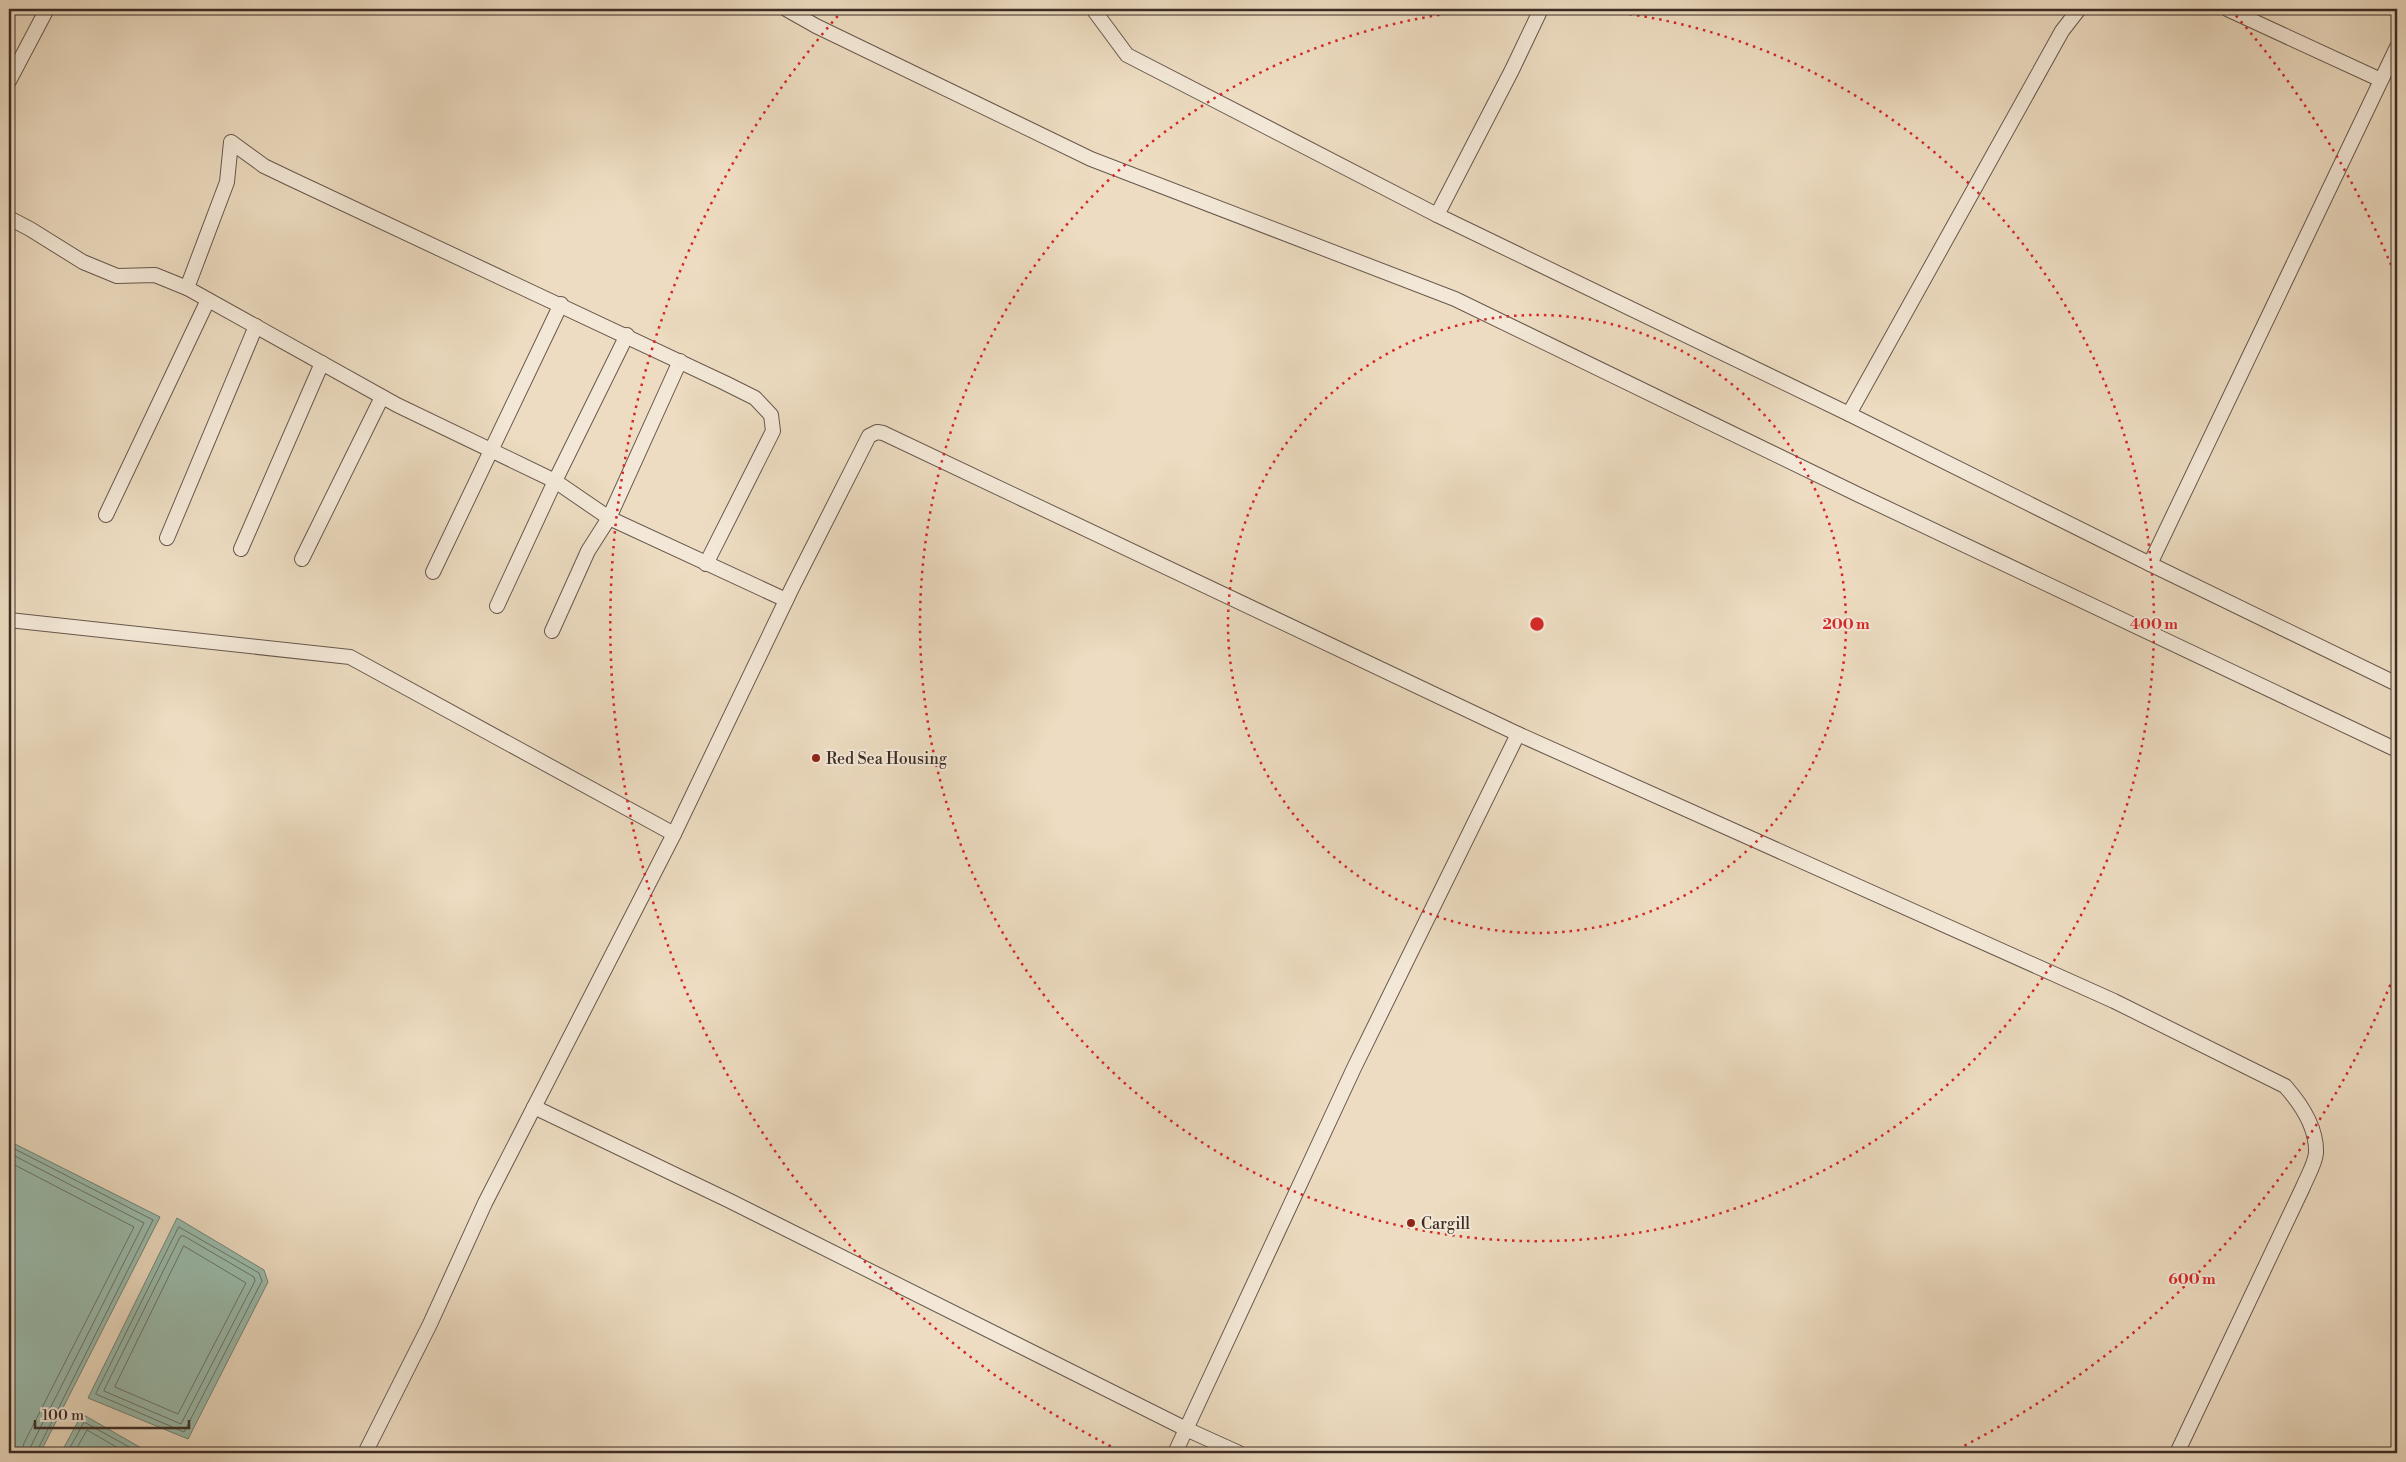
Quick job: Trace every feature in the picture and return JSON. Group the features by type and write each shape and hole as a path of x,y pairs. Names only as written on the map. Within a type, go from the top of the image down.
{"street":[{"path":"9,81 47,9"},
{"path":"786,9 816,26 1091,159 1455,299 1859,495 2397,750"},
{"path":"1093,9 1126,56 1437,215 1849,414 2150,564 2397,684"},
{"path":"1437,215 1512,70 1541,9"},
{"path":"1849,414 2062,31 2079,9"},
{"path":"2228,9 2381,80"},
{"path":"2150,564 2397,47"},
{"path":"187,288 227,182 230,142 272,170 680,360 755,398 771,415 774,430 706,564"},
{"path":"9,218 83,262 117,276 155,275 187,288 382,397 555,481 609,518 786,600"},
{"path":"106,515 208,300"},
{"path":"433,572 493,450 561,304"},
{"path":"168,538 256,326"},
{"path":"497,606 555,481 627,335"},
{"path":"552,631 588,551 609,518 680,360"},
{"path":"241,549 322,363"},
{"path":"302,559 382,397"},
{"path":"365,1453 430,1324 485,1203 674,834 786,600 869,436 876,432 883,432 1518,734 2048,971 2285,1086 2303,1106 2312,1130 2316,1154 2303,1187 2177,1453"},
{"path":"9,620 350,657 674,834"},
{"path":"1175,1453 1354,1068 1518,734"},
{"path":"534,1107 738,1205 1186,1429 1239,1453"}],"water":[{"path":"9,1141 160,1217 40,1453 9,1453"},
{"path":"177,1218 264,1270 268,1282 188,1439 88,1398"},
{"path":"82,1414 150,1453 61,1453"}],"place":[{"name":"Red Sea Housing","path":"816,758"},
{"name":"Cargill","path":"1411,1223"}]}
